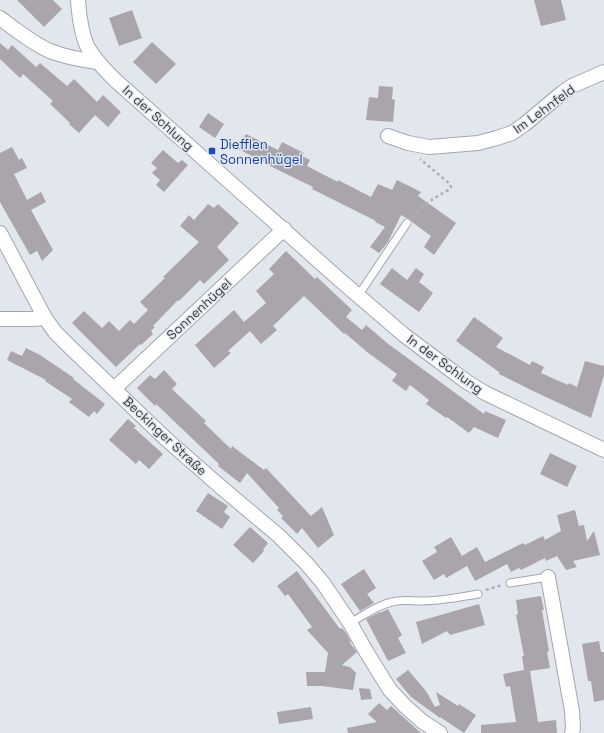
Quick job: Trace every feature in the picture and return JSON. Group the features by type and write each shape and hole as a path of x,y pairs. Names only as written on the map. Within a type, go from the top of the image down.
{"street":[{"name":"In der Schlung","path":"78,0 82,29 87,46 98,62 115,80 358,296 404,335 467,382 485,393 604,450"},
{"path":"0,18 26,37 48,50 62,55 98,62"},
{"name":"Im Lehnfeld","path":"388,136 408,143 429,147 478,143 497,138 512,132 525,124 572,86 604,72"},
{"name":"Sonnenhügel","path":"114,389 284,229"},
{"name":"Beckinger Straße","path":"0,233 45,318 55,332 172,444 279,536 306,563 323,583 350,623 390,690 417,717 440,733"},
{"path":"0,319 45,318"},
{"path":"548,577 572,711 572,733"}],"lane":[{"path":"358,296 407,223"},
{"path":"510,583 548,577"},
{"path":"350,623 376,608 390,602 403,599 422,601 478,594"}],"path":[{"path":"407,223 416,212 427,203 451,187 450,184 415,155 408,143"},
{"path":"478,594 485,590 510,583"}],"building":[{"path":"17,0 53,0 62,9 44,27"},
{"path":"534,0 561,0 566,20 541,26"},
{"path":"132,10 142,38 119,46 109,18"},
{"path":"152,42 176,64 156,84 133,62"},
{"path":"0,43 8,50 12,45 36,67 40,63 67,86 74,79 97,102 103,95 121,112 108,127 95,115 79,133 50,104 53,101 23,74 20,78 0,59"},
{"path":"379,86 393,87 392,99 395,100 393,122 366,120 369,97 378,98"},
{"path":"208,113 224,124 215,138 199,127"},
{"path":"246,134 278,150 282,142 304,153 302,156 310,160 307,166 371,197 378,184 392,190 397,180 421,192 418,196 456,223 434,255 424,247 431,236 410,219 401,215 388,242 379,253 370,247 385,227 312,189 313,187 238,149"},
{"path":"12,147 19,160 22,158 27,168 14,174 27,200 41,192 46,202 31,210 53,250 42,261 37,251 30,255 0,202 0,153"},
{"path":"163,150 178,163 182,160 188,165 164,192 156,185 160,180 152,173 157,168 151,163"},
{"path":"208,204 214,208 218,204 239,223 217,247 229,260 204,284 200,280 179,301 178,300 153,326 155,327 151,331 153,334 116,367 72,323 84,311 102,328 109,321 119,331 130,320 134,324 148,310 140,302 199,242 180,226 189,215 194,220"},
{"path":"286,251 315,279 317,277 352,310 346,317 362,330 366,325 387,343 484,414 485,411 506,420 498,438 474,427 469,433 426,404 429,400 410,385 406,391 392,381 397,374 367,352 345,333 344,334 304,296 273,326 277,330 261,344 250,331 228,351 231,353 214,368 195,345 234,310 244,322 266,303 256,291 274,274 269,269"},
{"path":"392,268 407,280 416,268 424,274 419,282 433,293 419,312 380,284"},
{"path":"474,317 503,338 496,347 530,365 532,361 544,367 541,373 568,385 569,383 577,387 585,361 604,366 604,375 591,418 499,374 499,372 456,341"},
{"path":"26,348 40,355 74,378 73,379 105,404 97,414 94,411 89,417 69,402 72,399 45,381 46,380 7,360 11,351 22,356"},
{"path":"164,370 177,384 172,389 206,421 204,423 231,449 232,446 264,470 266,468 311,516 322,507 334,535 318,548 302,528 297,534 281,518 283,516 277,510 279,508 247,473 240,483 218,466 219,464 137,388 150,375 155,379"},
{"path":"128,419 136,426 134,428 163,454 149,469 139,460 136,464 109,440"},
{"path":"550,453 577,466 567,487 540,474"},
{"path":"208,493 228,506 224,512 230,517 222,529 196,511"},
{"path":"575,510 579,526 584,525 587,541 594,531 600,555 573,561 577,567 566,570 557,556 546,561 545,558 521,570 519,568 511,572 507,564 475,581 467,566 446,578 444,574 434,580 422,561 437,552 434,547 451,537 462,556 477,547 485,562 523,543 525,545 543,536 545,540 561,531 557,515"},
{"path":"250,527 268,543 263,550 264,551 253,563 233,545"},
{"path":"364,569 376,588 367,594 374,603 360,611 341,584"},
{"path":"297,571 340,629 342,628 346,633 351,642 350,643 357,652 342,665 350,667 356,673 353,690 322,686 307,686 306,672 325,672 328,653 307,630 312,627 288,594 285,596 277,586"},
{"path":"541,596 544,610 542,610 549,651 547,652 550,668 530,671 538,722 556,720 557,733 481,733 481,725 516,722 510,686 506,687 503,674 524,670 522,656 524,656 516,615 518,614 516,600"},
{"path":"479,604 485,625 450,635 447,631 422,644 416,622"},
{"path":"388,609 402,635 398,638 406,653 388,661 366,619"},
{"path":"599,641 601,652 604,652 604,700 594,702 591,681 588,681 582,644"},
{"path":"408,670 426,691 435,707 440,705 436,692 476,715 464,733 411,697 396,679"},
{"path":"359,688 370,689 372,699 361,700"},
{"path":"379,703 387,710 391,706 421,733 348,733 347,728 377,722 368,714"},
{"path":"311,707 313,719 279,724 277,712"}],"place":[{"name":"Diefflen Sonnenhügel","path":"212,151"}]}
